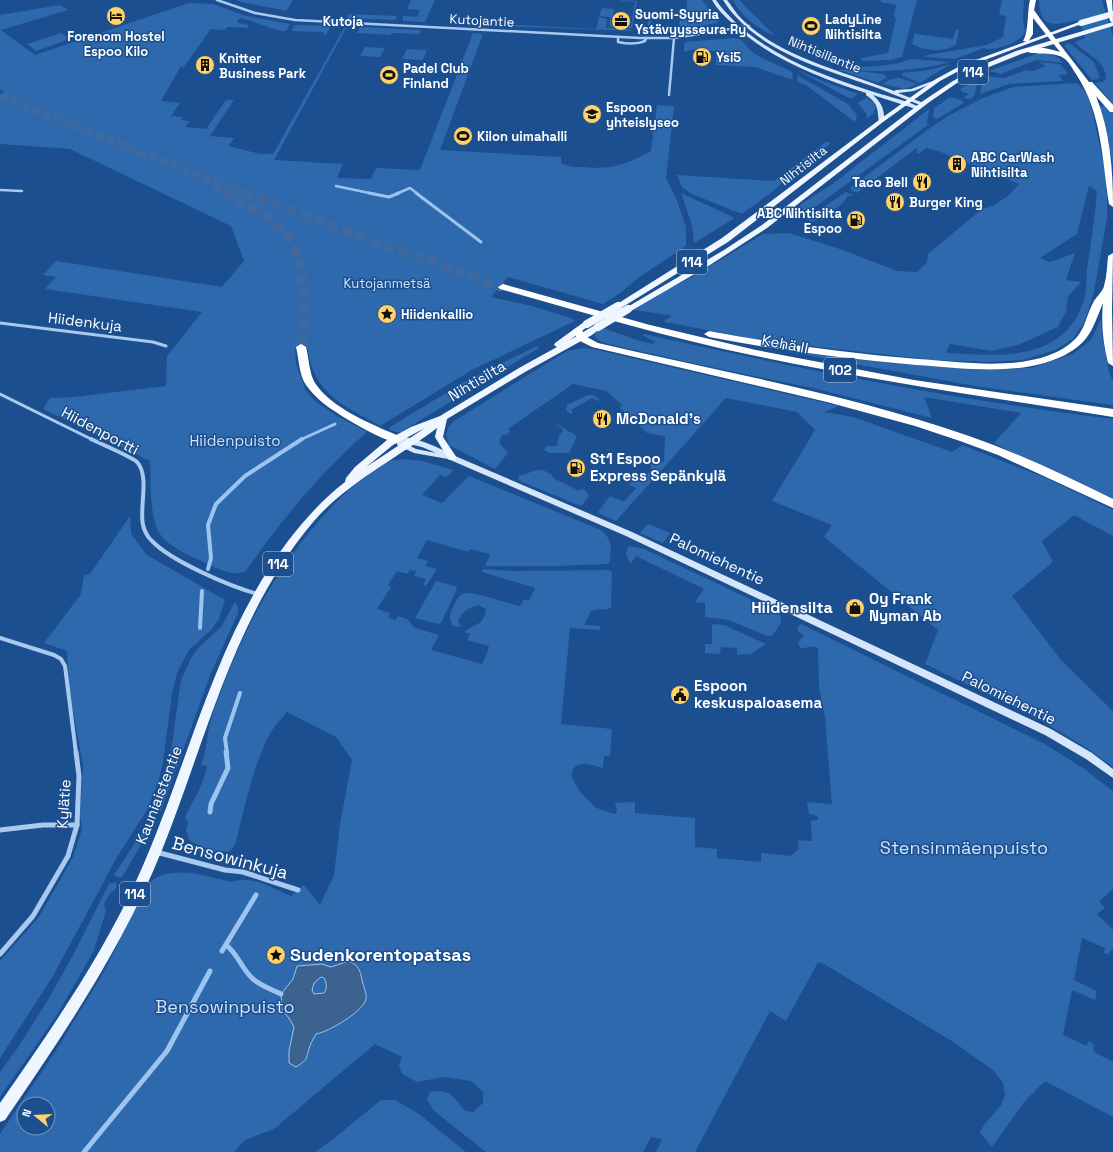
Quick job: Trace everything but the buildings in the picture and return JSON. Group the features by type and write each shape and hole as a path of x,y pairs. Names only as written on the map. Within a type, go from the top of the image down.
{"highway":[{"path":"1026,41 1030,36 1030,17 1033,0"},
{"path":"1109,0 1113,21"},
{"path":"1032,11 1068,58 1091,93 1098,116 1113,204"},
{"path":"1028,50 1050,51 1068,58"},
{"path":"1082,78 1108,103 1113,110"},
{"path":"1113,256 1106,304 1107,333 1113,363"},
{"name":"Kehä II","path":"503,287 648,328 800,362 914,383 1112,413"},
{"path":"573,307 774,346 889,360 965,365 993,365 1037,361 1066,350 1087,331 1098,301 1108,288"},
{"path":"582,331 595,345 870,409 964,439 1035,466 1113,504"},
{"path":"301,347 310,383 320,396 342,411 395,439"}],"main road":[{"name":"Nihtisilta","path":"413,440 430,430 444,418 524,369 618,306 693,262 726,240 910,99 938,80 964,66 1026,41 1113,14"},
{"name":"Nihtisilta","path":"582,331 598,327 735,246 781,215 920,106 966,76 1028,50 1113,24"},
{"name":"Nihtisilta","path":"395,439 423,424 444,418"},
{"path":"444,418 438,437 452,458"},
{"name":"Kauniaistentie","path":"0,1115 50,1044 86,986 120,926 155,852 222,670 237,634 258,594 309,521 343,488 362,464 395,439"},
{"name":"Kauniaistentie","path":"343,488 413,440"}],"street":[{"name":"Kutojantie","path":"217,0 256,14 295,20 618,37 674,38 749,26"},
{"name":"Nihtisillantie","path":"714,0 718,7 738,28 753,40 782,58 904,104 920,106"},
{"name":"Nihtisillantie","path":"725,0 731,9 749,26 768,40 806,60 886,89 910,99 920,106"},
{"path":"618,37 618,42 624,43 642,43 646,38"},
{"path":"669,95 674,38"},
{"name":"Nihtisillantie","path":"886,89 900,92 912,91 927,82 938,80"},
{"name":"Nihtisillantie","path":"861,89 876,100 881,108 881,121"},
{"path":"0,190 22,190"},
{"name":"Hiidenkuja","path":"0,322 153,342 166,346"},
{"name":"Hiidenportti","path":"0,394 137,462 142,473 143,525 150,540 159,548 185,563 239,589 258,594"},
{"name":"Palomiehentie","path":"395,439 413,440 426,445 452,458 629,534 1034,725 1089,756 1113,774"},
{"name":"Palomiehentie","path":"395,439 404,447 428,454 452,458"},
{"name":"Kylätie","path":"0,638 61,659 65,666 79,776 77,825 68,856 33,916 0,954"},
{"path":"0,830 43,825 77,825"},
{"name":"Bensowinkuja","path":"155,852 225,870 243,872 298,890"}],"green space":[{"path":"236,0 293,0 286,11"},
{"path":"411,0 435,0 425,22 403,21 403,16 417,17 420,10 407,9"},
{"path":"687,0 702,0 718,21 717,23 660,33 649,31 648,17 651,17 651,24 657,27 668,29 679,26 680,18 687,18"},
{"path":"733,0 739,0 775,36 763,30 745,17"},
{"path":"881,0 917,0 902,57 891,60 861,61 862,58 888,53 896,19 894,15 896,5 881,2"},
{"path":"1002,0 1024,0 1023,18 1025,32 1013,43 994,49 984,48 955,59 925,57 927,55 987,45 1003,37 1006,16 999,15"},
{"path":"1039,0 1102,0 1113,36 1113,165 1100,106 1104,106 1110,101 1095,83 1103,82 1106,79 1103,67 1075,42 1085,38 1080,20 1051,24 1042,17"},
{"path":"621,1 637,1 632,28 611,27 609,25 610,17 599,16 602,8 614,9 611,25 631,26 635,2"},
{"name":"Kutojanmetsä","path":"189,3 213,4 246,16 290,24 286,31 240,18 237,21 238,23 249,25 248,28 227,27 225,30 211,29 183,68 181,66 161,101 180,103 171,116 183,117 181,120 190,121 185,127 206,129 226,100 234,100 210,136 234,138 229,146 260,154 273,154 344,28 346,28 274,160 343,164 337,178 371,179 376,168 420,170 473,33 483,34 440,150 561,157 561,163 569,166 593,168 610,167 626,163 651,151 657,105 674,106 666,178 676,198 686,227 686,246 638,278 620,293 603,304 508,277 491,297 532,306 571,318 575,321 472,370 380,426 343,405 333,397 316,377 311,364 308,349 304,347 295,349 296,364 306,391 316,402 337,416 367,432 317,481 287,516 245,572 239,573 224,571 186,554 174,547 160,534 156,527 152,509 150,461 43,409 50,398 74,397 166,386 167,356 202,312 45,289 56,277 43,275 56,261 222,287 244,261 231,226 70,149 0,144 0,96 5,93 0,89 0,15 60,5 68,10 1,30 35,55"},
{"path":"348,14 397,16 395,20 347,18"},
{"path":"599,17 607,19 606,28 628,29 633,31 504,26 497,24 596,29"},
{"path":"295,25 331,26 326,35 323,35 324,32 291,31"},
{"path":"360,27 421,30 420,34 392,33 390,35 357,33"},
{"path":"956,29 959,30 956,44 952,47 934,50 922,48 912,44 915,32 916,34 953,39"},
{"path":"61,33 70,39 36,51 27,44"},
{"path":"734,38 741,40 749,49 759,56 792,72 793,80 755,67 716,65 716,52 700,49 684,52 684,44 686,42"},
{"path":"1069,43 1094,62 1100,77 1098,79 1092,80 1066,48 1064,45"},
{"path":"365,47 385,48 380,57 360,56"},
{"path":"407,49 427,50 423,60 402,59"},
{"path":"1039,53 1052,55 1063,63 1036,60 1001,74 989,71"},
{"path":"912,59 949,62 939,65 892,71 859,70 836,65 856,67 880,66"},
{"path":"1039,62 1060,64 1068,74 1059,75 1063,81 1009,84 980,94 983,78 985,76 1004,78 1026,70 1033,71 1046,66"},
{"path":"951,64 920,83 903,76 902,73 929,70"},
{"path":"795,69 858,94 852,98 849,98"},
{"path":"839,70 883,74 887,77 878,83"},
{"path":"797,75 848,104 856,114 857,117 855,122 806,85 798,82"},
{"path":"900,78 917,84 905,89 882,84 891,79"},
{"path":"974,81 978,82 974,96 970,99 963,98 969,94 960,91 962,90 960,89"},
{"path":"1077,83 1087,94 1092,109 1105,171 1107,218 1094,292 1085,321 1073,339 1055,350 1023,360 989,362 931,360 759,340 665,322 665,320 671,317 670,315 634,310 763,234 789,233 843,250 897,271 917,272 927,263 928,254 982,209 994,205 1008,196 1019,184 938,151 926,148 919,154 916,152 918,147 857,193 851,190 851,187 948,116 983,98 1013,87","holes":["1089,186 1097,191 1085,296 1076,318 1063,334 1048,344 1029,351 988,355 946,353 950,344 991,351 1018,345 1058,327 1066,312 1068,296 1081,282 1066,280 1075,253 1050,262 1040,258 1077,234"]},
{"path":"950,97 961,100 964,103 937,119 933,117 934,108"},
{"path":"866,98 873,102 876,108 873,114 867,119 866,113 858,103"},
{"path":"929,109 927,123 929,124 811,210 801,216 797,213 797,208 801,204 834,183"},
{"path":"826,142 831,143 773,191 742,214 692,194 682,187 677,175 774,181"},
{"path":"846,192 854,195 848,196 843,203 822,218 820,217 813,222 806,219"},
{"path":"681,193 733,217 733,219 694,243 692,225"},
{"path":"1101,319 1103,342 1109,372 1113,381 1113,405 975,386 784,351 890,363 981,370 1031,368 1073,354 1091,340"},
{"path":"603,328 640,341 654,344 655,342 642,335 644,334 819,371 936,393 995,403 1113,419 1113,499 1032,463 994,443 1021,413 924,397 932,418 817,389 608,344 598,340 595,336 595,333"},
{"path":"537,346 539,348 401,432 390,430 389,428 398,422 464,382"},
{"path":"583,348 593,349 839,406 824,412 853,417 952,452 962,445 1048,479 1113,510 1113,536 1074,515 1042,541 1053,562 1012,596 1061,660 1113,711 1113,767 1085,747 1042,721 925,664 938,630 824,537 832,525 772,501 815,430 797,412 726,398 616,521 598,512 610,496 624,502 636,488 629,485 634,479 641,482 651,470 651,461 664,462 665,436 647,433 620,408 622,405 606,391 573,384 508,429 510,432 506,435 502,435 499,443 508,453 495,469 449,445 446,434 449,426 454,421 567,351"},
{"path":"588,395 593,395 600,400 598,401 592,398 571,410 573,412 571,414 566,410 567,405"},
{"path":"553,422 577,436 569,453 548,453 544,449 547,446 557,446 559,436 563,430"},
{"path":"405,459 422,461 454,470 446,477 440,475 422,495 442,503 469,476 601,530 608,537 611,548 610,561 608,564 558,566 485,566 490,554 470,549 468,552 427,540 417,558 428,561 425,566 437,569 426,586 423,585 426,579 414,576 416,571 410,570 407,574 397,571 388,585 391,587 377,609 390,613 388,618 395,620 398,616 407,619 415,628 439,635 431,650 482,664 489,646 467,640 470,634 464,632 481,622 485,615 486,609 478,605 468,609 463,612 458,621 461,627 453,626 450,616 458,598 461,595 470,593 520,606 524,599 529,601 535,588 482,572 483,569 512,571 608,570 612,572 611,608 591,611 584,625 600,626 600,630 570,628 561,724 612,729 610,756 604,756 603,768 581,764 573,769 572,774 573,780 581,792 594,806 599,809 615,814 617,811 615,803 635,802 635,813 695,818 695,847 717,849 717,858 761,862 761,853 791,856 799,849 798,840 812,841 811,821 818,820 818,817 809,814 807,802 832,804 825,718 819,687 818,648 800,648 798,642 804,636 798,631 797,627 801,624 1043,743 1083,768 1113,791 1113,889 1099,901 1105,908 1097,914 1113,930 1113,949 1109,952 1109,955 1104,953 1105,948 1082,938 1074,980 1097,991 1095,1000 1072,990 1063,1035 1087,1046 1088,1041 1094,1044 1093,1049 1096,1053 1113,1062 1113,1117 1045,1081 1024,1102 992,1147 980,1133 983,1126 1001,1105 1005,1095 1003,1083 994,1071 955,1043 824,964 818,962 786,1021 770,1011 695,1152 656,1152 662,1139 651,1137 643,1152 486,1152 434,1111 427,1099 430,1092 447,1092 454,1097 465,1111 473,1112 483,1103 483,1092 471,1081 444,1077 417,1082 402,1074 399,1065 402,1057 375,1044 274,1129 245,1140 234,1152 0,1152 0,1134 16,1110 16,1136 56,1136 56,1096 25,1096 55,1052 105,970 147,884 167,874 188,873 199,874 232,882 239,880 254,881 270,886 291,896 304,885 320,905 334,875 340,824 352,760 336,737 287,712 275,726 262,752 251,783 235,845 229,852 212,851 190,841 186,830 188,823 185,817 206,773 207,766 201,765 212,715 237,652 264,598 297,548 316,524 357,483 373,471 392,460"},
{"path":"537,470 543,470 552,475 553,478 577,490 584,489 589,496 582,505 578,505 520,481 518,478 519,476"},
{"path":"130,516 131,534 147,555 225,600 219,619 212,629 189,650 177,673 172,693 163,763 158,782 147,810 117,857 53,976 0,1058 0,961 39,917 73,857 82,829 80,815 83,765 69,689 67,651 44,643 81,594 84,575 90,574"},
{"path":"648,524 670,533 663,543 640,533"},
{"path":"629,546 644,549 769,608 781,615 781,623 772,636 767,636 729,620 705,617 705,603 695,602 704,589 636,556 631,563 627,558 626,552"},
{"path":"436,581 455,586 457,589 441,623 438,624 415,618"},
{"path":"235,602 238,607 238,613 211,673 161,811 156,810 165,788 181,680 190,660 198,648 221,627"},
{"path":"712,624 724,625 766,644 751,654 737,655 737,648 721,647 720,654 705,653 705,644 712,644"},
{"path":"148,823 153,824 124,874 122,877 114,875"},
{"path":"116,882 117,887 111,892 104,904 106,911 94,950 55,1018 0,1097 0,1072 19,1046 49,998 72,957 109,884"},
{"path":"381,1100 395,1100 419,1114 466,1152 315,1152"}],"shaded area":[{"path":"349,961 355,965 361,974 366,999 359,1010 344,1021 328,1030 316,1034 310,1044 306,1058 296,1067 289,1063 289,1051 294,1027 282,1010 281,994 293,979 297,966 322,964 331,967","holes":["321,977 324,978 326,982 326,990 324,993 314,994 312,990 314,983"]}],"waterway":[{"path":"336,186 374,194"},
{"path":"396,194 410,188 418,194"},
{"path":"369,193 374,194"},
{"path":"374,194 389,197 399,193"},
{"path":"416,193 481,242"},
{"path":"302,439 335,424"},
{"path":"208,569 211,558 208,525 216,504 245,476 302,439"},
{"path":"200,628 202,591"},
{"path":"227,753 225,738 240,693"},
{"path":"210,812 211,804 228,768 226,752"},
{"path":"222,951 256,895"},
{"path":"226,945 230,948 254,980 261,985 281,994"},
{"path":"84,1152 167,1051 210,971"}],"tunnel":[{"path":"0,96 246,194"},
{"path":"214,188 225,194"},
{"path":"223,193 271,220 284,232 293,244 302,272 304,303 301,347"},
{"path":"244,193 503,287"}],"place":[{"name":"Forenom Hostel Espoo Kilo","path":"116,16"},
{"name":"Suomi-Syyria Ystävyysseura Ry","path":"621,21"},
{"name":"LadyLine Nihtisilta","path":"811,26"},
{"name":"Ysi5","path":"702,57"},
{"name":"Knitter Business Park","path":"205,65"},
{"name":"Padel Club Finland","path":"389,75"},
{"name":"Espoon yhteislyseo","path":"592,114"},
{"name":"Kilon uimahalli","path":"463,136"},
{"name":"ABC CarWash Nihtisilta","path":"957,164"},
{"name":"Taco Bell","path":"922,182"},
{"name":"Burger King","path":"895,202"},
{"name":"ABC Nihtisilta Espoo","path":"856,220"},
{"name":"Hiidenkallio","path":"387,314"},
{"name":"McDonald's","path":"602,419"},
{"name":"St1 Espoo Express Sepänkylä","path":"576,468"},
{"name":"Oy Frank Nyman Ab","path":"855,608"},
{"name":"Espoon keskuspaloasema","path":"680,695"},
{"name":"Sudenkorentopatsas","path":"276,955"}],"district":[{"name":"Kutoja","path":"343,21"},
{"name":"Hiidensilta","path":"792,607"}],"park label":[{"name":"Hiidenpuisto","path":"235,441"},
{"name":"Stensinmäenpuisto","path":"964,848"},
{"name":"Bensowinpuisto","path":"225,1007"}]}
